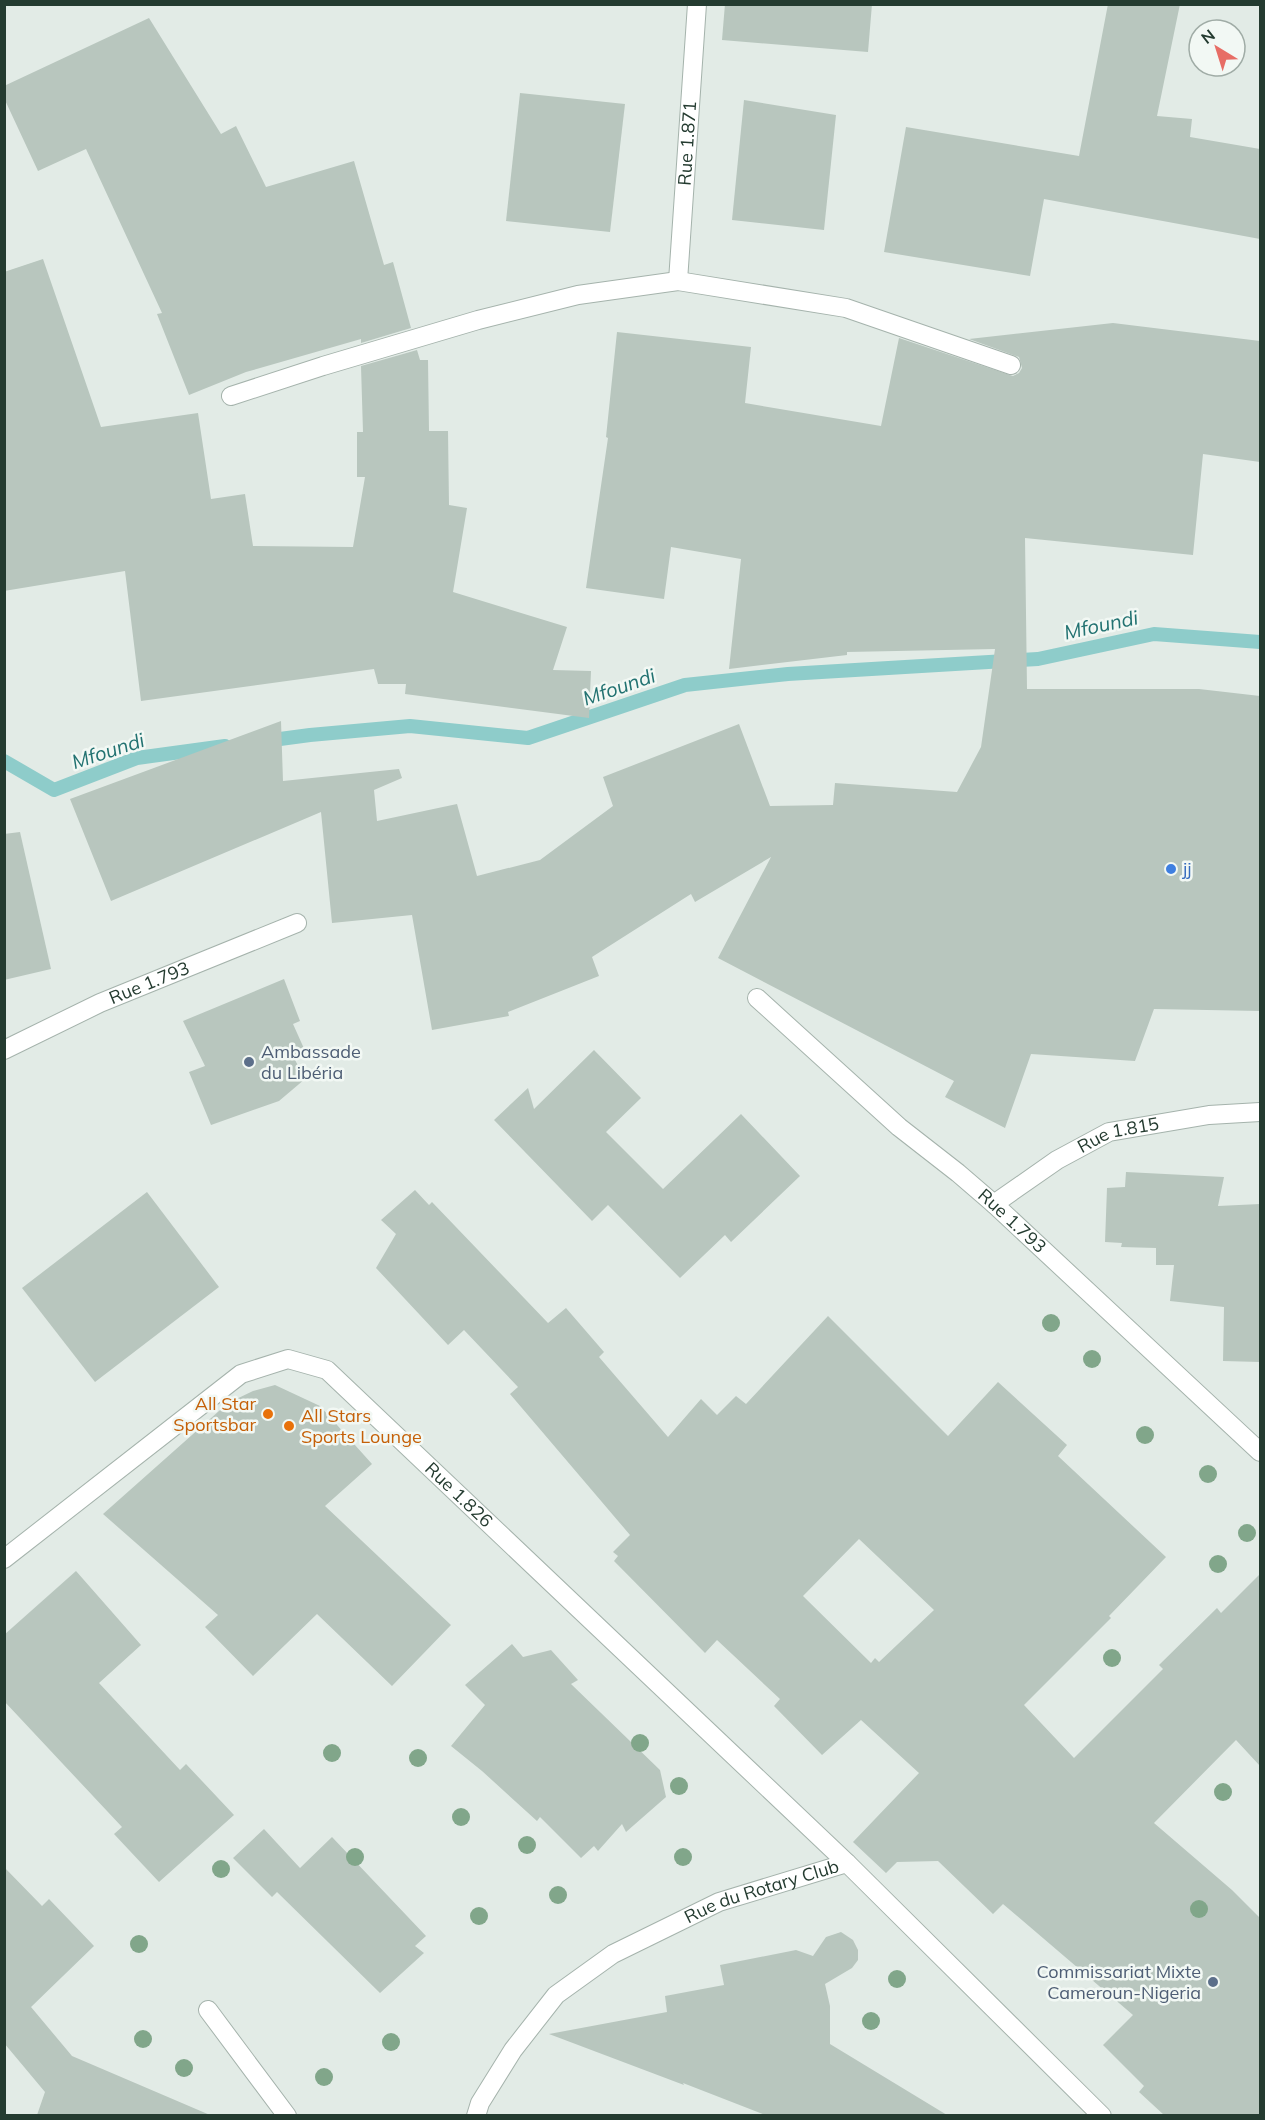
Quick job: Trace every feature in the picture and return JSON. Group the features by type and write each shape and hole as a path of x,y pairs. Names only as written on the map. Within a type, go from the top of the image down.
{"street":[{"name":"Rue 1.871","path":"678,281 697,4"},
{"path":"231,396 378,349 567,297 678,281 846,308 1011,365"},
{"name":"Rue 1.793","path":"4,1050 100,1004 297,923"},
{"name":"Rue 1.793","path":"756,998 899,1127 994,1204 1260,1452"},
{"name":"Rue 1.815","path":"994,1204 1057,1160 1110,1132 1209,1115 1260,1112"},
{"name":"Rue 1.826","path":"4,1559 241,1374 288,1359 327,1370 847,1863"},
{"name":"Rue du Rotary Club","path":"476,2115 480,2103 513,2050 556,1995 613,1954 719,1902 847,1863 1102,2115"},
{"path":"208,2010 287,2115"}],"building":[{"path":"725,4 872,4 868,52 722,40"},
{"path":"1108,4 1180,4 1157,116 1192,119 1190,137 1260,149 1260,239 1044,199 1030,276 884,252 906,127 1079,156"},
{"path":"149,18 221,134 236,126 266,187 354,161 384,265 393,262 411,328 361,343 361,339 246,372 189,395 157,314 162,313 86,149 38,171 4,98 4,86"},
{"path":"520,93 625,104 610,232 506,221"},
{"path":"744,100 836,115 824,230 732,220"},
{"path":"43,259 101,427 198,413 211,499 245,494 253,546 353,547 365,477 357,477 357,432 363,432 361,366 417,350 420,360 428,360 429,431 448,431 449,505 467,508 453,592 567,627 553,670 591,671 589,718 405,694 406,684 378,684 374,669 141,701 125,571 4,591 4,272"},
{"path":"1113,323 1260,341 1260,462 1203,454 1193,555 1025,538 1027,689 1199,689 1260,696 1260,1011 1154,1009 1135,1061 1031,1054 1005,1128 945,1097 954,1081 718,958 771,857 695,902 691,894 592,957 599,976 508,1012 509,1016 432,1030 412,915 332,923 321,812 111,901 70,799 281,721 283,781 399,769 402,778 374,790 377,821 457,804 477,876 540,860 613,806 603,777 739,724 770,806 833,805 835,783 957,792 981,747 995,649 847,652 847,655 729,669 741,559 671,547 664,599 586,588 608,438 606,437 617,332 751,347 745,403 881,426 899,338 1013,376 1022,368 1019,357 969,339"},
{"path":"20,832 51,969 4,980 4,834"},
{"name":"Ambassade du Libéria","path":"284,979 300,1021 293,1024 306,1053 294,1058 305,1079 279,1101 211,1125 189,1072 205,1066 183,1021"},
{"path":"594,1050 641,1098 606,1132 663,1189 741,1114 800,1176 731,1242 725,1235 680,1278 608,1205 592,1221 494,1120 528,1088 534,1109"},
{"path":"1126,1172 1224,1177 1218,1206 1260,1204 1260,1362 1223,1361 1224,1307 1170,1301 1174,1265 1156,1265 1156,1248 1121,1247 1122,1243 1105,1242 1107,1188 1125,1187"},
{"path":"415,1190 429,1205 432,1202 548,1323 566,1308 604,1352 599,1357 668,1437 701,1399 717,1415 736,1396 746,1404 828,1316 948,1436 998,1382 1067,1445 1058,1456 1166,1557 1109,1616 1111,1618 1024,1705 1074,1758 1163,1669 1159,1665 1217,1608 1221,1613 1260,1574 1260,1766 1236,1740 1154,1823 1232,1890 1260,1918 1260,2115 1164,2115 1139,2092 1144,2086 1103,2045 1133,2015 1003,1904 993,1914 938,1861 897,1862 886,1873 853,1842 919,1773 861,1720 822,1755 774,1706 780,1699 717,1640 705,1653 614,1561 618,1556 613,1552 630,1535 510,1394 518,1387 464,1330 448,1345 376,1268 396,1234 381,1220","holes":["859,1539 934,1610 879,1662 875,1658 871,1663 803,1596"]},
{"path":"147,1192 219,1287 95,1382 22,1288"},
{"path":"275,1385 320,1406 372,1464 325,1506 451,1625 392,1686 317,1614 253,1676 205,1627 218,1615 103,1514 228,1403 253,1391"},
{"path":"76,1571 141,1645 99,1683 180,1770 186,1764 234,1815 159,1882 114,1834 122,1827 4,1701 4,1635"},
{"path":"512,1644 523,1657 551,1650 578,1680 571,1684 660,1770 666,1797 626,1832 622,1824 598,1851 594,1846 581,1858 540,1817 537,1821 451,1746 485,1705 465,1685"},
{"path":"264,1829 300,1868 332,1837 426,1936 415,1946 424,1953 380,1993 277,1892 272,1897 233,1858"},
{"path":"4,1867 42,1906 49,1899 94,1946 31,2007 72,2056 210,2115 37,2115 45,2092 4,2043"},
{"path":"841,1932 853,1940 858,1950 858,1960 852,1968 825,1984 830,2006 830,2044 947,2115 765,2115 549,2034 667,2012 665,1996 724,1985 720,1965 796,1950 813,1956 826,1937"}],"waterway":[{"name":"Mfoundi","path":"265,741 410,726 528,738 685,685 788,674 1038,659 1154,634 1260,642"},
{"name":"Mfoundi","path":"4,761 54,790 137,758 225,746"}],"place":[{"name":"jj","path":"1171,869"},
{"name":"Ambassade du Libéria","path":"249,1062"},
{"name":"All Star Sportsbar","path":"268,1414"},
{"name":"All Stars Sports Lounge","path":"289,1426"},
{"name":"Commissariat Mixte Cameroun-Nigeria","path":"1213,1982"}]}
